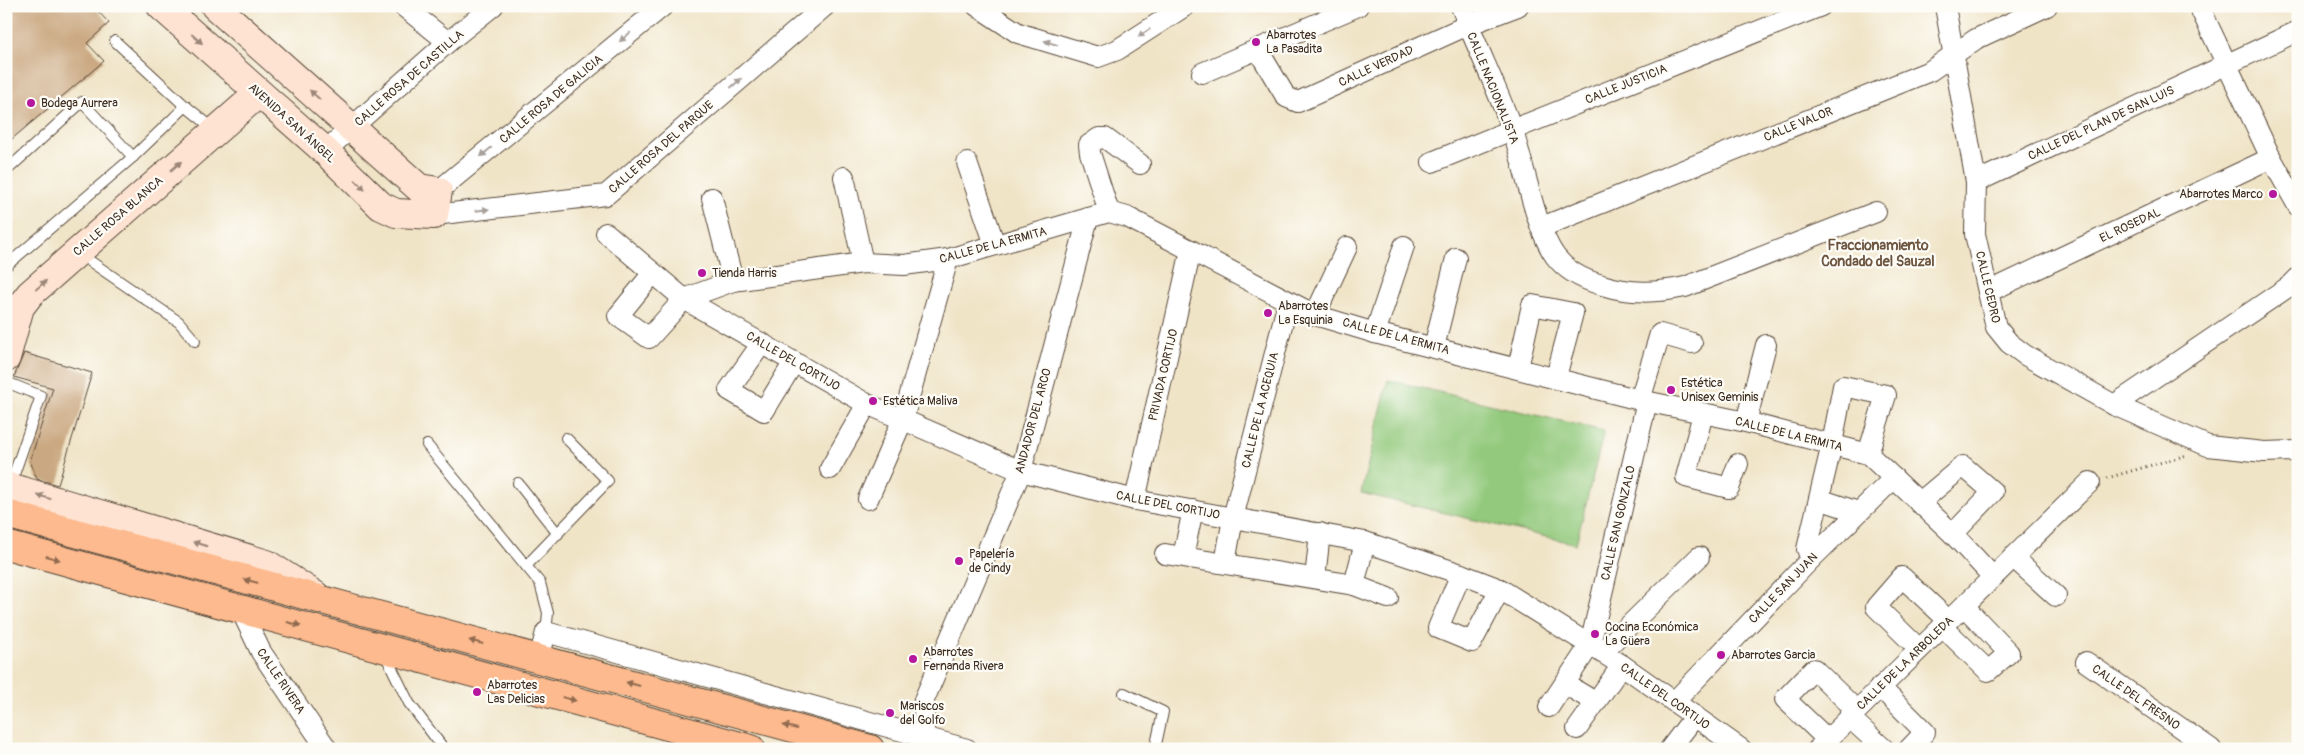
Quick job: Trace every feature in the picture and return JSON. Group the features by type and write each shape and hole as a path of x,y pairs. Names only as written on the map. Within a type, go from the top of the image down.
{"main road":[{"path":"6,514 699,702 822,742 870,749"},
{"path":"6,545 751,749"},
{"path":"532,689 539,659"}],"street":[{"path":"215,6 436,203"},
{"path":"404,6 448,42"},
{"name":"CALLE ROSA DE CASTILLA","path":"325,151 448,42 493,6"},
{"name":"CALLE ROSA DE GALICIA","path":"436,203 663,6"},
{"name":"CALLE ROSA DEL PARQUE","path":"436,203 606,195 825,6"},
{"path":"977,6 1018,33 1098,57 1117,50 1178,8"},
{"path":"1202,73 1358,6"},
{"name":"CALLE VERDAD","path":"1258,50 1286,97 1298,102 1464,15 1518,6"},
{"name":"CALLE JUSTICIA","path":"1432,162 1821,6"},
{"name":"CALLE CEDRO","path":"1945,6 1976,182 1975,234 1996,327 2009,343 2025,355 2114,405 2208,446 2264,452 2298,451"},
{"name":"CALLE VALOR","path":"1542,228 1930,70 1976,40 2047,6"},
{"path":"2199,6 2271,158 2298,206"},
{"name":"AVENIDA SAN ÁNGEL","path":"176,11 258,93 325,151 381,206 396,213 436,203"},
{"name":"CALLE NACIONALISTA","path":"1464,15 1512,130 1542,228 1555,255 1569,270 1585,280 1624,292 1659,292 1685,287 1876,212"},
{"name":"CALLE DEL PLAN DE SAN LUIS","path":"1976,182 2298,31"},
{"name":"CALLE ROSA BLANCA","path":"6,358 13,301 30,294 258,93"},
{"path":"1109,212 1090,153 1090,145 1099,138 1105,138 1140,164"},
{"name":"EL ROSEDAL","path":"1988,292 2271,158"},
{"path":"967,163 995,245"},
{"path":"844,177 862,263"},
{"path":"712,198 733,281"},
{"name":"CALLE DE LA ERMITA","path":"684,299 733,281 862,263 904,265 948,259 1109,212 1127,217 1315,315 1375,333 1556,377 1644,401 1746,422 1868,454 1953,534 1993,577"},
{"name":"ANDADOR DEL ARCO","path":"822,742 849,731 875,735 893,728 901,723 924,700 1021,471 1088,218"},
{"name":"CALLE DEL CORTIJO","path":"606,233 684,299 868,404 1021,471 1135,500 1365,542 1500,589 1622,665 1675,701 1732,746"},
{"path":"1375,333 1404,246"},
{"path":"1315,315 1347,247"},
{"name":"PRIVADA CORTIJO","path":"1135,500 1191,250"},
{"path":"1434,347 1456,258"},
{"path":"868,499 903,419 948,259"},
{"path":"653,273 618,316 649,338 684,299"},
{"path":"2114,405 2291,285 2298,278"},
{"name":"CALLE DE LA ACEQUIA","path":"1225,563 1233,518 1288,302"},
{"path":"1518,368 1532,304 1573,313 1556,377"},
{"name":"CALLE SAN GONZALO","path":"1596,648 1644,401 1660,334 1692,343"},
{"path":"762,343 729,390 764,410 794,362"},
{"path":"1746,422 1766,345"},
{"path":"1811,559 1807,549 1832,444 1843,386 1886,395 1868,454"},
{"path":"830,469 868,404"},
{"path":"1702,414 1686,477 1729,488 1738,464"},
{"path":"1919,503 1963,466 1993,492 1953,534"},
{"name":"CALLE SAN JUAN","path":"1675,701 1811,559 1894,478"},
{"name":"CALLE DE LA ARBOLEDA","path":"1822,744 2090,482"},
{"path":"8,486 267,564 322,600"},
{"path":"1819,499 1858,512"},
{"path":"1193,510 1174,555 1354,585 1388,598"},
{"path":"1315,578 1320,533"},
{"path":"1354,585 1365,542"},
{"path":"1549,706 1596,648 1699,557"},
{"path":"2013,557 2056,596"},
{"path":"1461,574 1438,628 1472,642 1500,589"},
{"path":"1919,649 1876,607 1902,577 1988,671 2009,653 1964,606"},
{"name":"CALLE RIVERA","path":"241,610 261,652 327,749"},
{"path":"539,659 546,632 893,728 927,743 968,749"},
{"path":"599,675 607,648"},
{"name":"CALLE DEL FRESNO","path":"2086,662 2211,749"},
{"path":"1577,729 1622,665"},
{"path":"1822,744 1785,699 1814,669 1884,749"},
{"path":"699,702 707,676"},
{"path":"1565,684 1595,702"},
{"path":"1880,687 1925,732 1909,749"},
{"name":"ANDADOR DEL ARCO","path":"924,700 927,743"},
{"path":"1670,749 1695,716"}],"lane":[{"path":"115,40 186,106 216,130"},
{"path":"6,171 82,102 133,158"},
{"path":"6,266 133,158 186,106"},
{"path":"77,252 179,322 195,341"},
{"path":"6,382 40,396 8,486"},
{"path":"526,566 608,481 566,438"},
{"path":"427,445 540,584 548,613 546,632"},
{"path":"518,483 558,534"},
{"path":"382,648 409,703 444,749"},
{"path":"1124,693 1163,712 1155,749"}],"path":[{"path":"2090,482 2180,459 2208,446"}],"green space":[{"path":"1388,380 1604,431 1576,544 1361,493"}],"building":[{"name":"Bodega Aurrera","path":"6,6 93,6 109,23 87,43 104,61 6,144"},
{"path":"24,353 92,373 58,485 37,479 30,461 53,388 14,377"}],"place":[{"name":"Abarrotes La Pasadita","path":"1256,42"},
{"name":"Bodega Aurrera","path":"31,103"},
{"name":"Abarrotes Marco","path":"2273,194"},
{"name":"Tienda Harris","path":"702,273"},
{"name":"Abarrotes La Esquinia","path":"1268,313"},
{"name":"Estética Unisex Geminis","path":"1671,390"},
{"name":"Estética Maliva","path":"873,401"},
{"name":"Papelería de Cindy","path":"959,561"},
{"name":"Cocina Económica La Güera","path":"1595,634"},
{"name":"Abarrotes Garcia","path":"1721,655"},
{"name":"Abarrotes Fernanda Rivera","path":"913,659"},
{"name":"Abarrotes Las Delicias","path":"477,692"},
{"name":"Mariscos del Golfo","path":"890,713"}],"district":[{"name":"Fraccionamiento Condado del Sauzal","path":"1878,254"}]}
